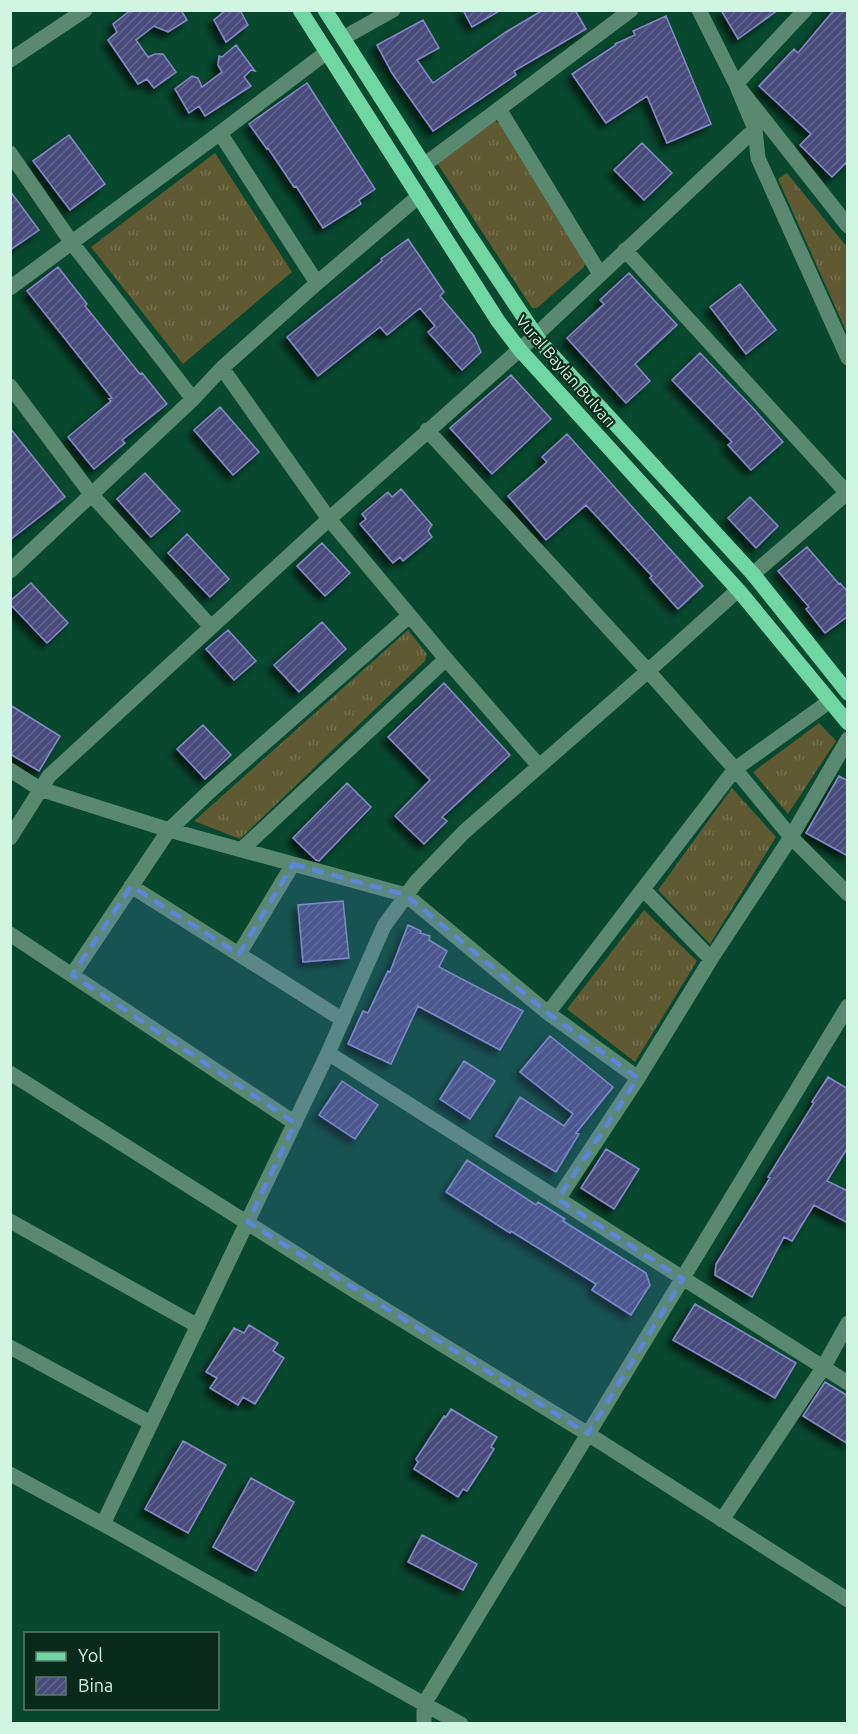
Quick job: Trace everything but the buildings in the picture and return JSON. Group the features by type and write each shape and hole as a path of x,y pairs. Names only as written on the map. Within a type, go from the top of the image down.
{"main road":[{"name":"Vural Baylan Bulvarı","path":"300,10 498,321 519,350 738,590 848,723"},
{"name":"Vural Baylan Bulvarı","path":"325,10 541,343 753,574 848,693"}],"street":[{"path":"10,60 85,10"},
{"path":"343,38 393,10"},
{"path":"424,165 631,10"},
{"path":"699,10 736,84 755,129 758,158 848,358"},
{"path":"736,84 806,10"},
{"path":"10,288 220,134 327,52"},
{"path":"736,84 848,226"},
{"path":"499,109 600,274"},
{"path":"10,838 49,776 427,430 536,335 755,129"},
{"path":"220,134 317,283"},
{"path":"10,153 72,243 193,399"},
{"path":"10,571 193,399 222,368 419,196"},
{"path":"625,250 847,493 753,574"},
{"path":"222,368 329,519 539,766"},
{"path":"10,386 92,494 211,627"},
{"path":"427,430 648,671 735,769 790,837 848,894"},
{"path":"103,1524 296,1123 384,926 416,882 464,832 738,590"},
{"path":"72,975 169,830 210,791 410,616"},
{"path":"241,850 446,659"},
{"path":"548,1013 735,769 830,701"},
{"path":"558,1199 638,1078 790,837 848,739"},
{"path":"10,770 40,789 169,830 406,895 548,1013 638,1078"},
{"path":"239,954 292,864"},
{"path":"132,886 343,1020"},
{"path":"643,889 711,959"},
{"path":"10,934 296,1123"},
{"path":"424,1724 424,1704 848,1006"},
{"path":"328,1053 848,1383"},
{"path":"10,1073 355,1291 588,1434 848,1600"},
{"path":"10,1221 198,1326"},
{"path":"722,1520 823,1368 848,1323"},
{"path":"10,1347 152,1424"},
{"path":"10,1474 461,1724"}],"highlighted area":[{"path":"293,864 406,895 548,1013 638,1078 558,1199 683,1279 588,1434 248,1222 295,1123 72,975 131,886 239,954"}],"green space":[{"path":"495,121 500,124 586,260 584,267 537,308 532,308 437,163"},
{"path":"215,153 292,272 183,364 91,247"},
{"path":"787,173 847,247 847,333 778,179"},
{"path":"408,630 427,654 425,661 240,839 194,821"},
{"path":"819,723 836,741 788,814 753,772"},
{"path":"732,788 776,837 710,944 658,890"},
{"path":"644,910 697,961 635,1062 567,1009"}]}
